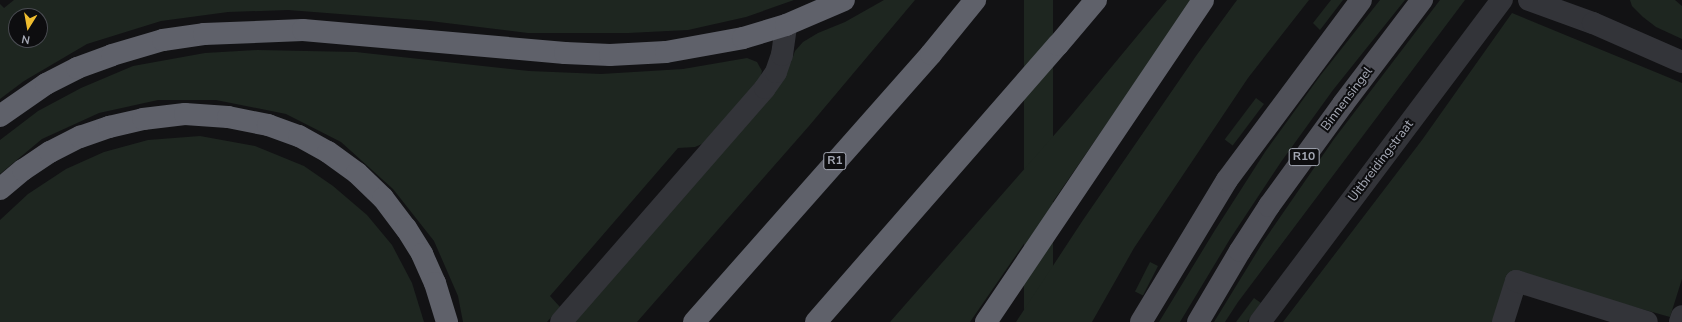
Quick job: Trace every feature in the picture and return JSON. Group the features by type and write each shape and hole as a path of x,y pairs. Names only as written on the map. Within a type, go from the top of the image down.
{"highway":[{"path":"0,116 46,84 77,68 112,54 163,40 204,34 303,30 543,51 610,54 666,52 743,38 786,25 844,0"},
{"name":"R1","path":"694,322 931,54 976,0"},
{"path":"816,322 1096,0"},
{"path":"986,322 1203,0"},
{"path":"0,189 23,170 50,152 80,137 109,126 143,118 185,114 228,117 268,126 299,136 328,152 357,173 383,198 406,228 422,254 435,283 447,322"}],"main road":[{"path":"1141,322 1226,180 1361,0"},
{"name":"Binnensingel","path":"1198,322 1240,251 1269,206 1343,104 1422,0"}],"lane":[{"name":"Uitbreidingstraat","path":"1260,322 1502,0"},
{"path":"1529,0 1593,24 1682,62"},
{"path":"561,322 765,88 776,72 782,55 786,25"},
{"path":"1503,322 1516,281 1647,322"},
{"path":"1680,322 1682,316"}],"shaded area":[{"path":"14,0 794,0 746,17 688,30 628,33 528,33 430,21 288,10 228,12 161,21 87,44 24,81 0,99 0,4 4,8"},
{"path":"884,0 915,0 809,126 637,322 572,322 791,62 795,51 803,42 818,33 845,22"},
{"path":"1024,0 1053,0 1053,322 1024,322"},
{"path":"1167,0 1192,0 970,322 890,322 1070,117"},
{"path":"1237,0 1309,0 1248,78 1134,248 1092,322 1016,322 1083,220 1196,56"},
{"path":"1331,0 1343,0 1320,30 1313,23"},
{"path":"1380,0 1405,0 1333,90 1281,162 1230,239 1180,322 1159,322 1265,152 1320,76"},
{"path":"1440,0 1465,0 1238,302 1225,322 1214,322 1263,242 1334,139"},
{"path":"1630,0 1675,0 1682,6 1682,39 1656,27 1632,6"},
{"path":"1512,13 1682,83 1682,279 1670,317 1511,272 1494,322 1283,322 1422,140"},
{"path":"257,50 356,52 529,71 601,74 683,69 747,58 757,62 762,71 759,82 709,141 695,147 678,148 550,296 560,307 547,322 463,322 458,296 434,241 393,189 341,142 286,114 216,100 158,100 99,113 42,139 0,174 0,140 38,111 81,88 133,66 205,53"},
{"path":"1256,98 1264,104 1233,146 1225,140"},
{"path":"200,136 255,146 304,166 333,186 367,215 392,245 412,283 424,322 0,322 0,220 28,194 66,169 104,152 148,140"},
{"path":"1150,262 1158,266 1143,295 1135,291"},
{"path":"1254,298 1261,303 1247,322 1236,322"}]}
